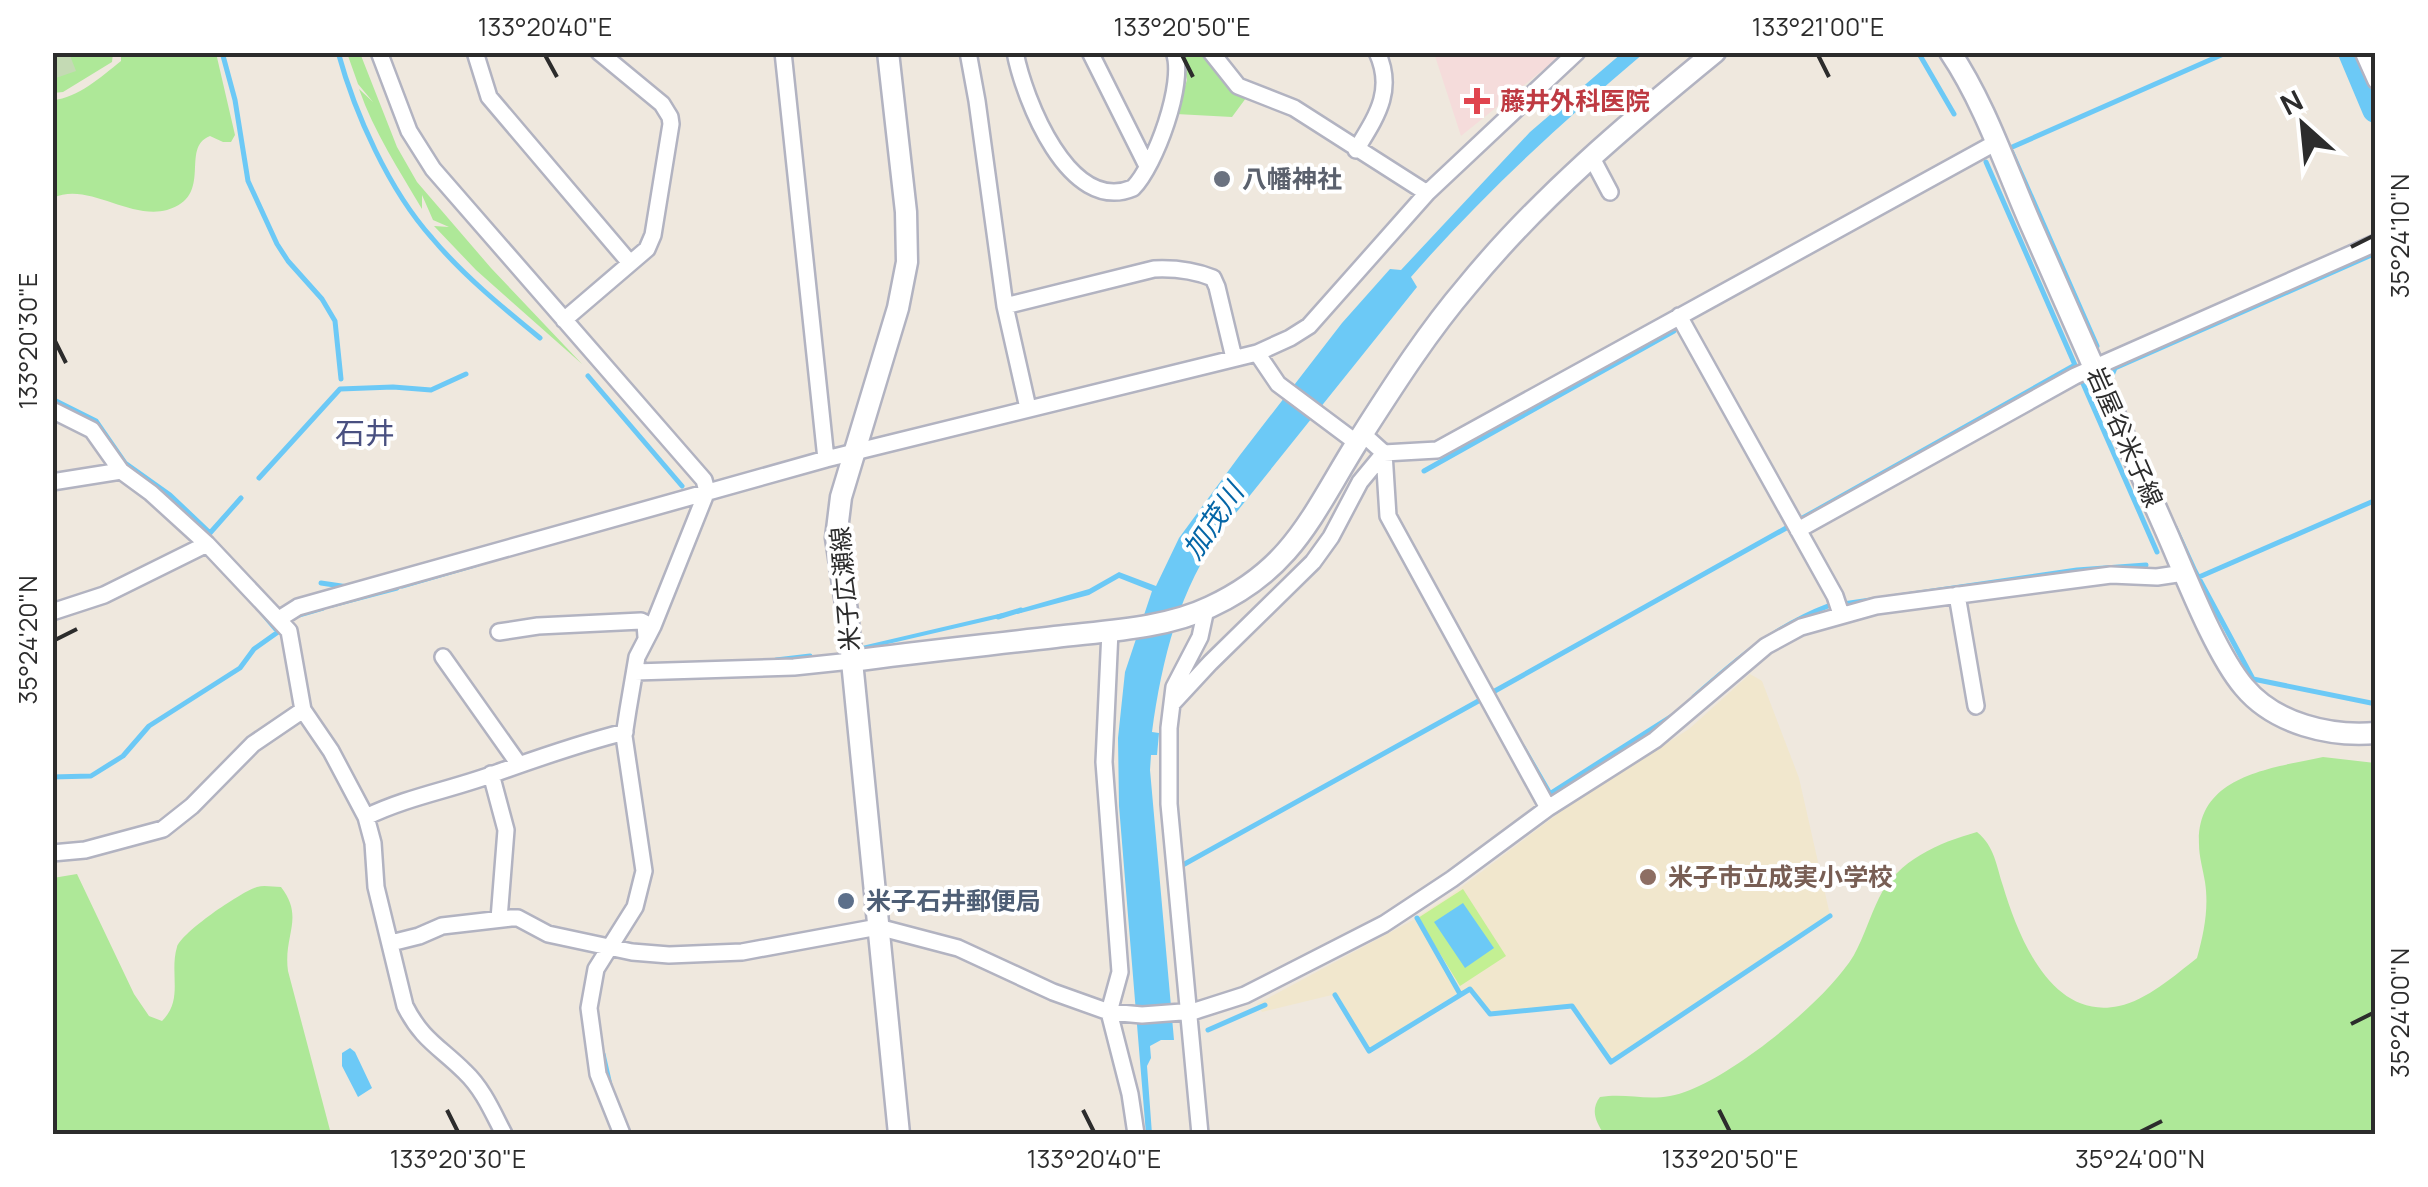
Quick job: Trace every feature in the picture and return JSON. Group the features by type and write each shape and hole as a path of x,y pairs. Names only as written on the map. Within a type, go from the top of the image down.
{"main road":[{"name":"米子広瀬線","path":"888,52 906,212 907,262 863,431 840,497 836,538 899,1134"},
{"path":"852,661 1181,619 1238,594 1274,567 1318,512 1354,437 1464,288 1533,212 1715,52"},
{"name":"岩屋谷米子線","path":"1950,52 1995,143 2227,661 2244,688 2267,708 2300,724 2348,736 2376,733"}],"street":[{"path":"379,52 408,131 433,170 704,480 707,491 637,657 625,732 644,870 635,906 596,970 589,1008 598,1074 622,1134"},
{"path":"475,52 489,97 630,263"},
{"path":"564,320 647,249 653,235 671,124 662,104 599,52"},
{"path":"783,52 826,458"},
{"path":"968,52 1005,306 1028,408"},
{"path":"1015,52 1036,116 1071,170 1102,192 1123,192 1141,179 1176,95 1178,63 1174,52"},
{"path":"1090,52 1147,166"},
{"path":"1211,52 1238,86 1294,108 1428,193"},
{"path":"1356,150 1380,111 1386,90 1377,52"},
{"path":"278,618 298,607 826,458 1257,353 1308,326 1428,193 1577,52"},
{"path":"2364,52 2376,82"},
{"path":"1257,353 1278,384 1354,437 1384,453 1438,450 1995,143"},
{"path":"1592,158 1610,192"},
{"path":"1798,530 2094,368 2376,243"},
{"path":"1005,306 1154,269 1198,272 1212,278 1218,286 1234,358"},
{"path":"1679,316 1835,596 1841,614"},
{"path":"52,410 92,430 121,471 207,544 289,631 303,710 331,751 366,817 373,843 376,887 405,1006 438,1051 469,1076 487,1100 504,1134"},
{"path":"1172,704 1314,562 1360,482 1384,453"},
{"path":"1384,453 1388,516 1548,808"},
{"path":"52,482 121,471"},
{"path":"52,612 104,594 207,544"},
{"path":"391,943 442,926 518,918 548,934 608,947 650,954 706,955 878,928 958,948 1053,992 1109,1012 1179,1013 1235,999 1384,924 1548,808 1655,740 1766,646 1801,627 1841,614 1957,595 2111,575 2184,572"},
{"path":"1957,595 1976,706"},
{"path":"1200,1134 1179,1013 1169,804 1174,687 1200,637 1206,610"},
{"path":"499,632 538,626 642,622 646,639"},
{"path":"1117,629 1104,762 1120,972 1109,1012 1136,1134"},
{"path":"443,657 518,763"},
{"path":"635,672 794,667 852,661"},
{"path":"52,853 85,850 163,829 192,806 253,744 303,710"},
{"path":"366,817 404,800 565,747 625,732"},
{"path":"492,774 506,830 500,919"}],"shaded area":[{"name":"藤井外科医院","path":"1434,52 1564,53 1461,136"},
{"name":"米子市立成実小学校","path":"1750,674 1762,681 1799,778 1830,915 1611,1061 1573,1005 1490,1014 1470,989 1461,992 1417,917 1564,809 1689,729"},
{"path":"1415,919 1458,993 1369,1049 1336,994 1262,1012 1257,1004"}],"green space":[{"path":"52,53 69,53 76,71 53,79"},
{"path":"53,53 113,53 112,62 63,92 53,93"},
{"path":"121,53 216,53 235,135 231,142 210,136 201,142 190,194 167,210 138,210 80,194 53,198 53,100 89,86 121,61"},
{"path":"347,53 360,53 397,147 417,182 582,364 476,270 434,226 449,227 433,220 422,195 422,209 396,165 359,89 373,102 358,84"},
{"path":"1182,53 1201,53 1232,90 1246,98 1232,117 1176,114 1187,80"},
{"path":"2323,757 2375,763 2375,1134 1604,1134 1599,1125 1595,1111 1600,1097 1665,1097 1690,1090 1733,1067 1781,1032 1841,973 1858,948 1879,898 1897,873 1934,848 1977,832 1991,850 2028,950 2056,988 2074,1001 2095,1007 2119,1006 2140,998 2197,958 2206,901 2199,844 2201,821 2210,803 2223,789 2241,779"},
{"path":"77,874 134,994 149,1016 162,1021 172,1004 175,957 181,940 249,890 281,887 292,908 288,971 331,1134 53,1134 53,878"},
{"path":"1463,889 1506,956 1460,986 1418,918"}],"water":[{"name":"加茂川","path":"1622,53 1644,53 1523,160 1411,277 1417,287 1223,529 1184,600 1167,652 1152,732 1159,733 1157,755 1151,755 1150,770 1174,1040 1161,1040 1150,1046 1147,1066 1152,1134 1146,1134 1119,806 1118,738 1125,672 1152,591 1119,578 1089,595 1017,614 1016,610 1089,589 1119,572 1156,586 1179,538 1342,323 1390,269 1401,270 1530,132"},
{"path":"1003,613 1004,617 862,650 862,646"},
{"path":"1463,903 1494,948 1465,968 1434,922"},
{"path":"350,1048 372,1088 358,1097 342,1066 342,1053"}],"waterway":[{"path":"222,52 235,100 248,181 277,244 335,321 341,379"},
{"path":"338,52 375,150 416,219 470,278 540,338"},
{"path":"1918,52 1954,114"},
{"path":"2097,346 2010,148 2228,52"},
{"path":"2352,52 2376,109"},
{"path":"1799,520 2075,365 1986,162"},
{"path":"2116,393 2110,380 2115,368 2376,253"},
{"path":"1424,471 1674,331"},
{"path":"259,478 340,389 431,390 466,374"},
{"path":"588,376 682,486"},
{"path":"2081,379 2157,552"},
{"path":"52,399 96,421 125,463 170,495 210,533 241,498"},
{"path":"2199,577 2376,500"},
{"path":"1493,692 1788,527"},
{"path":"2175,527 2253,679 2376,704"},
{"path":"402,586 478,564"},
{"path":"1843,604 2077,570 2146,565"},
{"path":"321,583 348,587"},
{"path":"332,605 397,588"},
{"path":"1694,697 1773,634 1828,606"},
{"path":"299,615 323,608"},
{"path":"998,617 1021,610"},
{"path":"52,777 91,776 123,756 149,726 240,668 254,649 278,632 262,613"},
{"path":"776,660 810,656"},
{"path":"1181,866 1482,699"},
{"path":"1551,793 1675,714"},
{"path":"1523,747 1549,792"},
{"path":"1335,995 1369,1051 1470,989 1490,1014 1572,1006 1611,1062 1830,916"},
{"path":"1417,918 1460,994"},
{"path":"1208,1030 1265,1005"},
{"path":"603,1054 610,1085"}],"place":[{"name":"藤井外科医院","path":"1477,101"},
{"name":"八幡神社","path":"1222,179"},
{"name":"米子市立成実小学校","path":"1648,877"},
{"name":"米子石井郵便局","path":"846,901"}],"district":[{"name":"石井","path":"365,434"}]}
